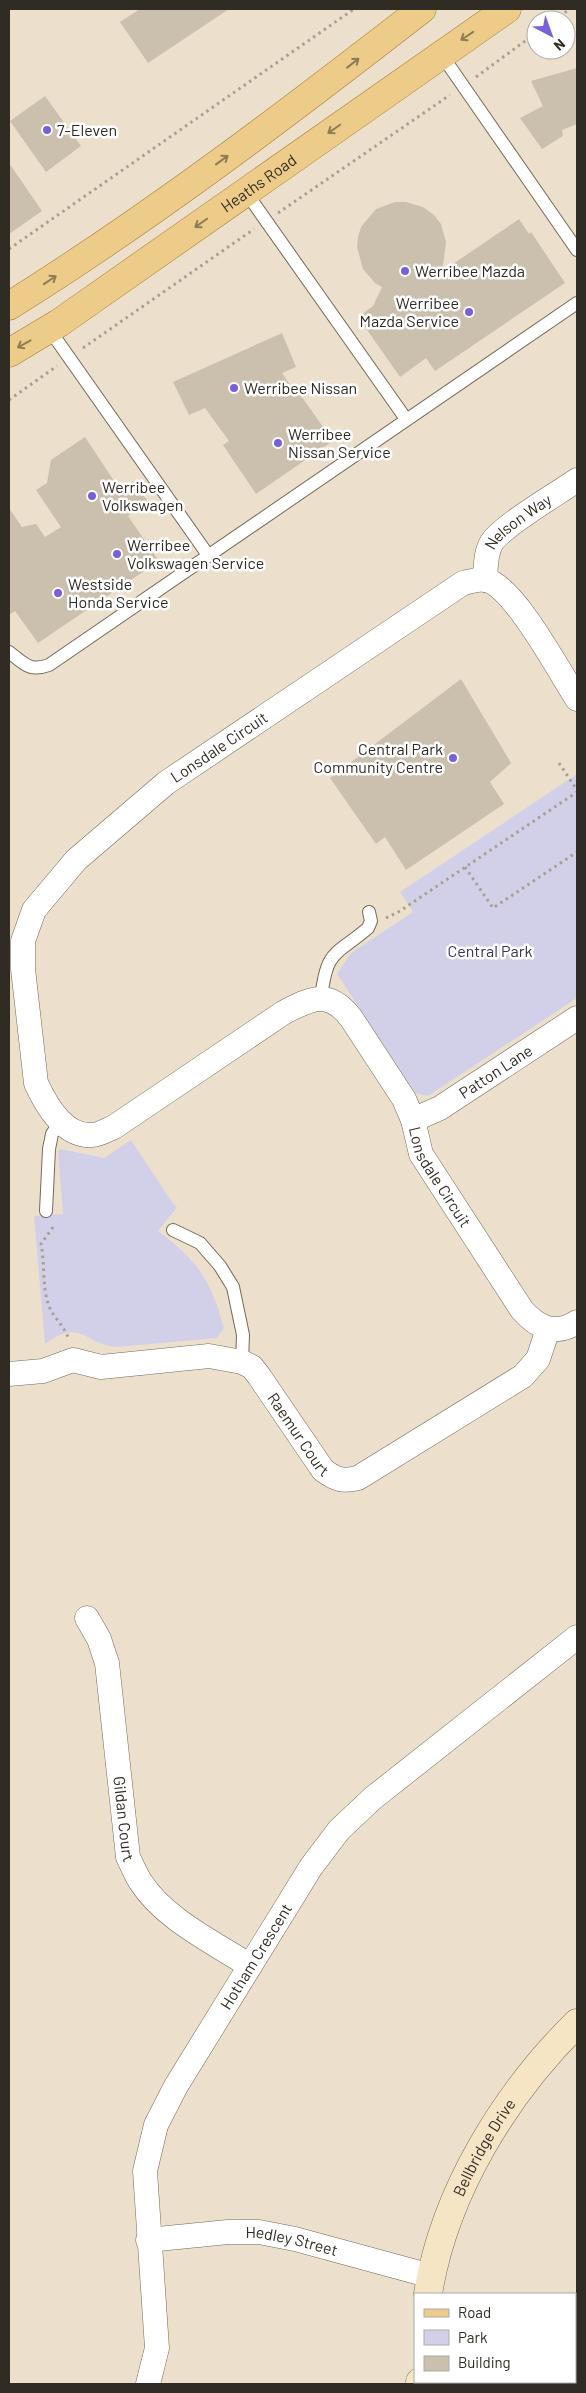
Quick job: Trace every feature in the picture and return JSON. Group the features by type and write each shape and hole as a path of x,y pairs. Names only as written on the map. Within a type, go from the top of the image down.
{"main road":[{"path":"9,306 111,239 279,119 422,9"},
{"name":"Heaths Road","path":"9,353 49,329 507,9"}],"street":[{"name":"Nelson Way","path":"485,580 487,556 492,542 503,531 577,480"},
{"path":"485,580 500,586 514,600 577,699"},
{"name":"Lonsdale Circuit","path":"485,580 463,583 439,598 166,783 76,860 34,910 24,941 24,969 31,1058 39,1090 61,1121 70,1130 80,1135 94,1135 114,1127 283,1013 301,1003 321,998 333,1000 348,1014 404,1099 413,1120 422,1154 506,1286 533,1322 548,1329"},
{"name":"Patton Lane","path":"413,1120 440,1108 577,1018"},
{"path":"548,1329 562,1329 577,1322"},
{"name":"Raemur Court","path":"242,1362 252,1367 259,1376 323,1470 335,1479 345,1481 358,1478 523,1376 538,1359 548,1329"},
{"path":"9,1374 43,1372 73,1360 102,1367 209,1356 242,1362"},
{"name":"Gildan Court","path":"87,1618 99,1639 107,1663 128,1857 141,1882 158,1902 180,1921 250,1966"},
{"name":"Hotham Crescent","path":"148,2384 157,2348 148,2240 145,2171 156,2125 176,2086 311,1867 339,1830 373,1798 577,1637"},
{"name":"Bellbridge Drive","path":"430,2285 451,2213 476,2158 509,2102 547,2053 577,2023"},
{"name":"Hedley Street","path":"148,2240 228,2232 259,2232 294,2239 430,2285"}],"lane":[{"path":"441,54 577,250"},
{"path":"246,192 406,420"},
{"path":"9,652 27,666 37,669 50,665 577,303"},
{"path":"49,329 208,555"},
{"path":"321,998 328,961 368,928 370,916"},
{"path":"46,1211 49,1148 52,1134 61,1121"},
{"path":"173,1230 200,1243 220,1266 233,1287 243,1335 242,1362"}],"path":[{"path":"9,249 354,9"},
{"path":"370,916 385,919 400,911 577,791 559,763"},
{"path":"465,868 493,908 577,852"},
{"path":"46,1211 52,1218 53,1227 41,1244 47,1300 50,1310 69,1337 73,1360"}],"green space":[{"name":"Central Park","path":"577,774 577,998 428,1096 415,1093 337,974 351,953 413,912 400,892"},
{"path":"131,1140 177,1207 158,1231 184,1252 201,1273 214,1297 224,1328 217,1338 117,1347 97,1342 75,1333 57,1336 45,1344 34,1216 63,1214 58,1151 61,1149 104,1158"}],"building":[{"path":"140,9 229,9 148,63 120,22"},
{"path":"577,68 577,124 562,130 563,136 542,149 520,118 543,106 531,81"},
{"path":"45,96 81,146 46,172 10,121"},
{"path":"9,163 42,211 9,234"},
{"path":"395,202 406,202 423,207 434,215 441,224 446,242 443,266 448,273 455,268 453,264 519,219 529,234 531,232 565,283 435,371 426,358 400,377 358,317 373,306 382,287 375,283 363,269 357,247 361,227 376,209"},
{"path":"282,333 296,367 282,373 297,395 299,393 333,441 256,494 223,445 229,441 205,408 189,415 173,382"},
{"path":"85,437 120,490 133,481 148,502 128,516 159,561 38,643 15,611 9,615 9,508 22,527 36,524 45,537 61,527 36,490 47,483 51,460"},
{"path":"461,679 511,763 490,782 504,804 406,870 385,837 376,844 330,778"}],"place":[{"name":"7-Eleven","path":"47,130"},
{"name":"Werribee Mazda","path":"405,271"},
{"name":"Werribee Mazda Service","path":"469,312"},
{"name":"Werribee Nissan","path":"234,388"},
{"name":"Werribee Nissan Service","path":"278,443"},
{"name":"Werribee Volkswagen","path":"92,496"},
{"name":"Werribee Volkswagen Service","path":"117,554"},
{"name":"Westside Honda Service","path":"58,593"},
{"name":"Central Park Community Centre","path":"453,758"}]}
